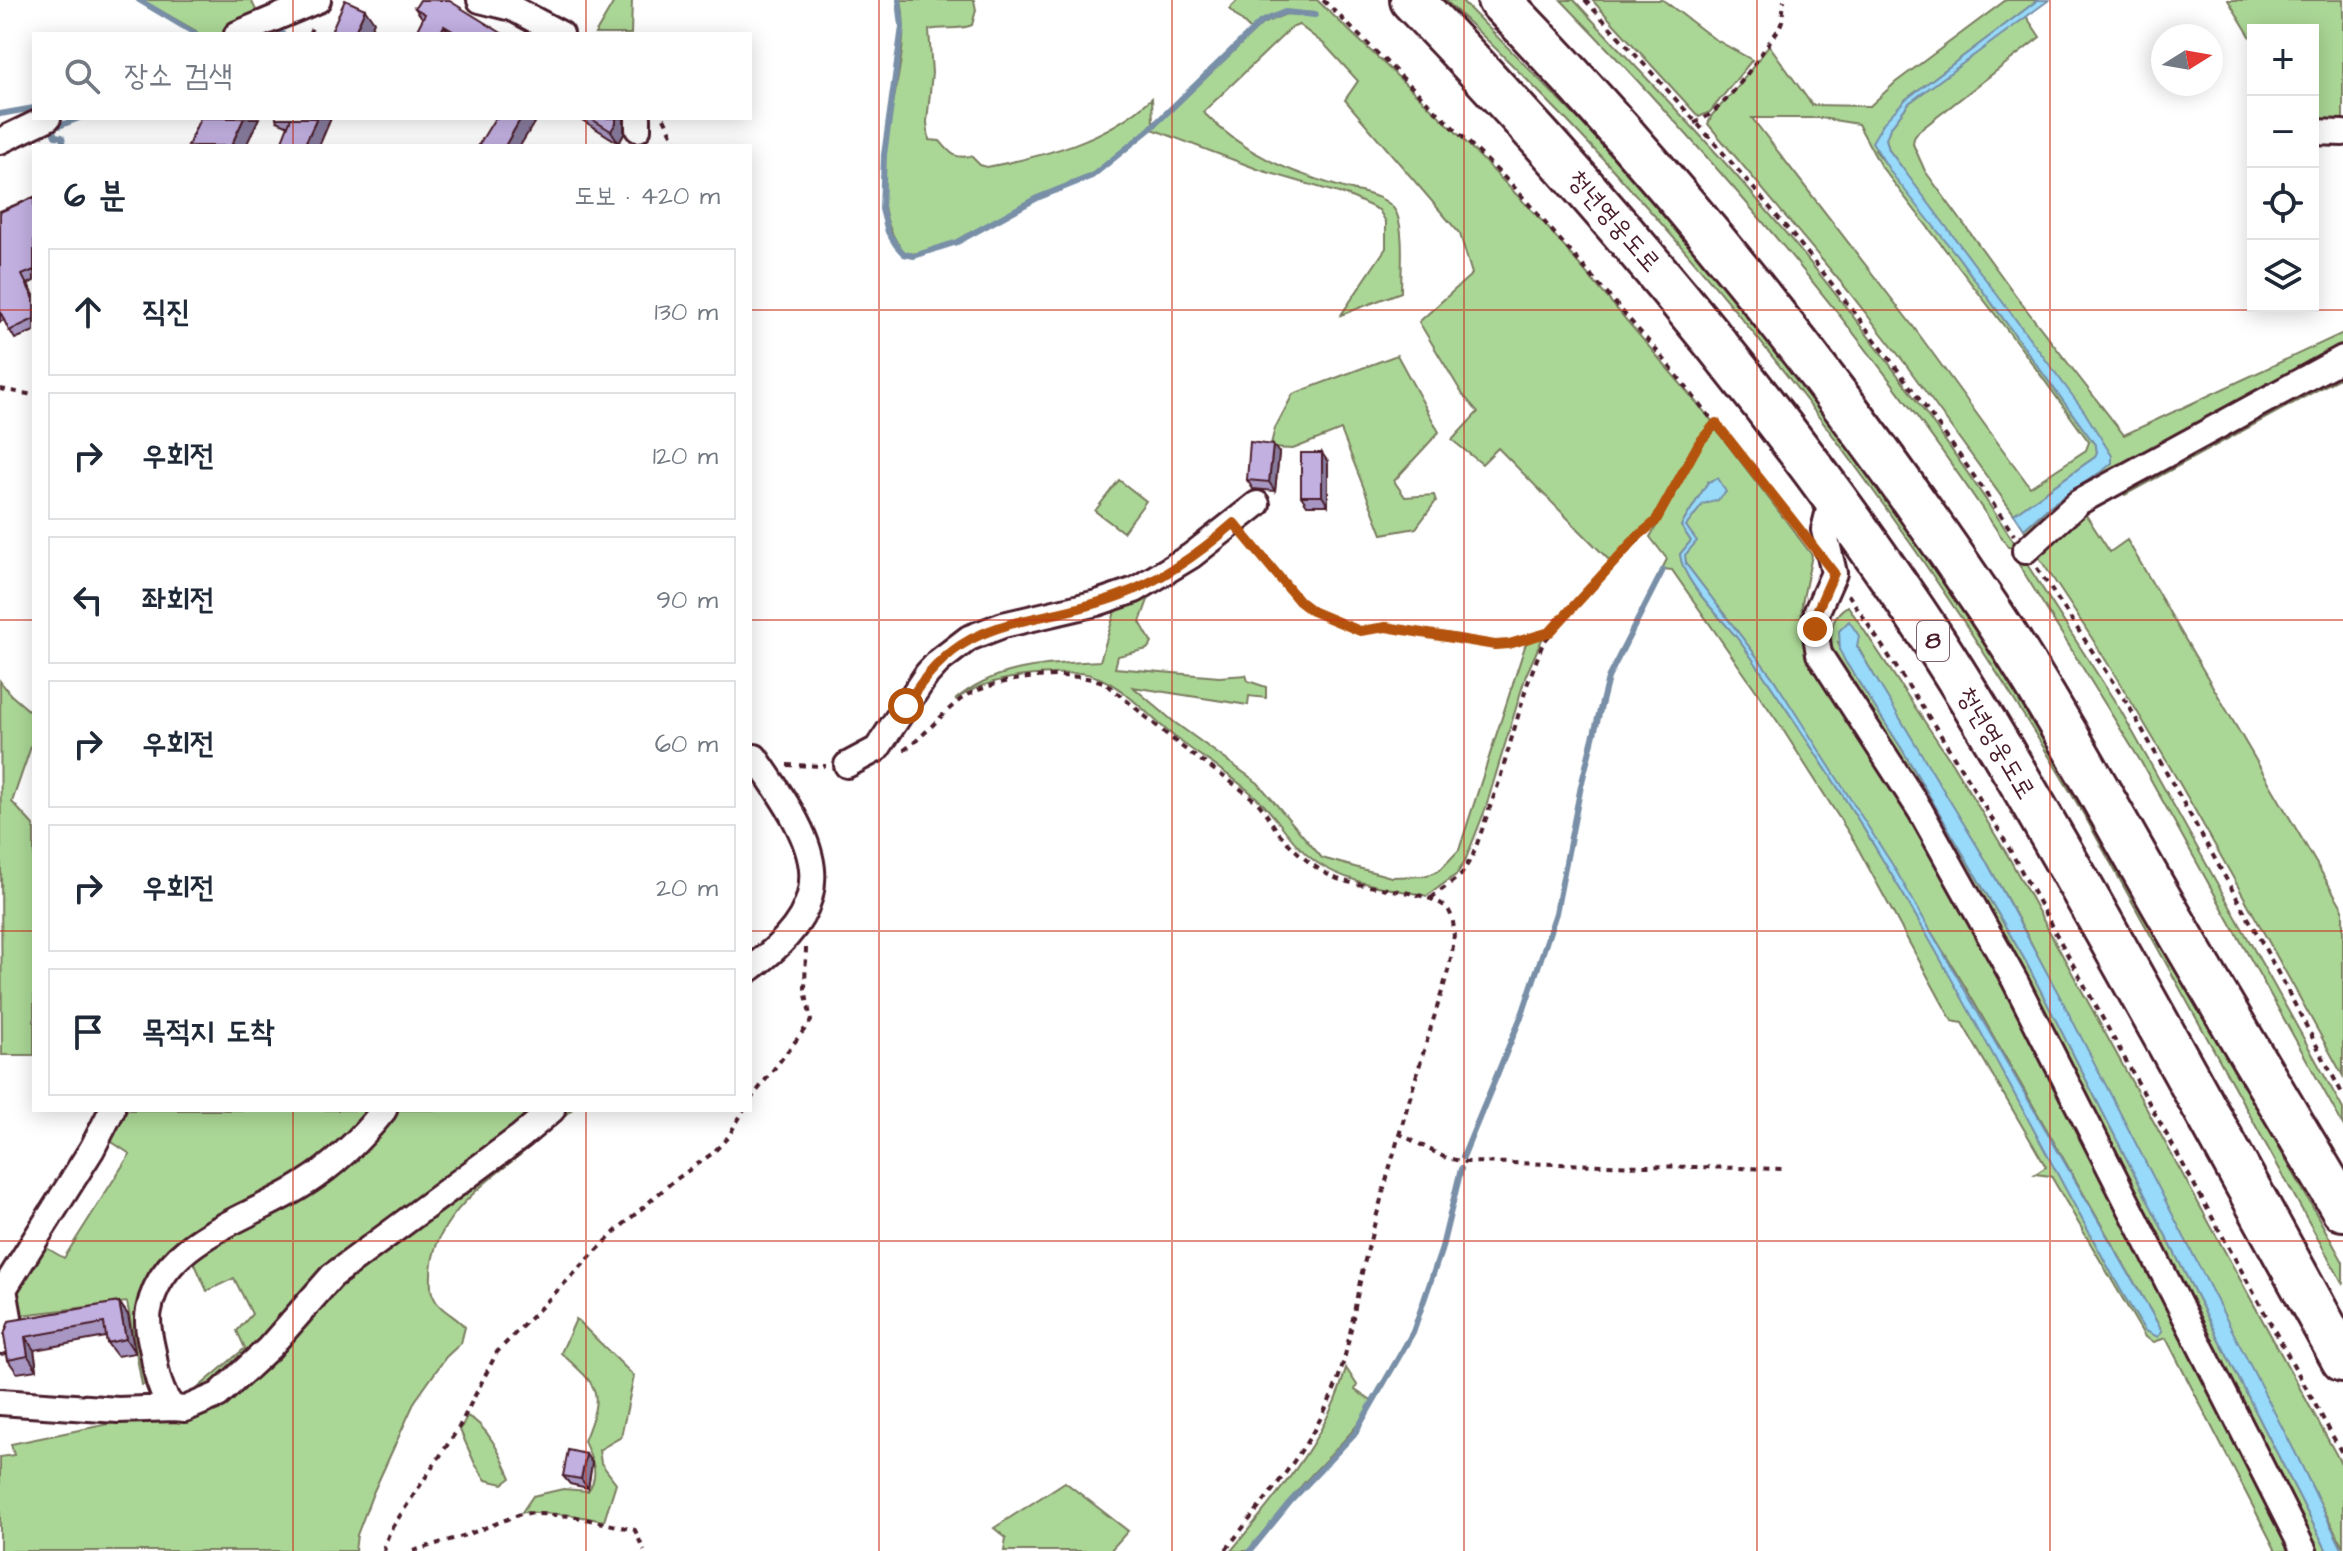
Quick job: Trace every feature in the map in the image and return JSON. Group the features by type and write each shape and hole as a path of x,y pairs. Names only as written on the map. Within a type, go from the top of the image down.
{"highway":[{"name":"청년영웅도로","path":"1412,0 1511,104 1729,357 1833,494 1937,645 2113,943 2343,1360"},
{"path":"1499,0 1577,83 1769,306 1884,457 1989,611 2071,744 2343,1209"}],"street":[{"path":"242,32 318,0"},
{"path":"480,0 512,8 557,32"},
{"path":"0,141 44,120"},
{"path":"2319,132 2343,133"},
{"path":"2025,551 2079,502 2343,358"},
{"path":"1833,494 1824,530 1834,573 1817,611 1815,629 1819,654 1920,810 2015,981 2304,1551"},
{"path":"847,765 877,749 927,674 969,638 1003,625 1097,603 1135,590 1191,556 1257,504"},
{"path":"752,967 789,934 802,914 814,880 811,856 794,815 755,757"},
{"path":"0,1341 9,1317 4,1289 92,1149 111,1112"},
{"path":"174,1408 166,1400 158,1378 149,1331 148,1313 162,1277 186,1250 302,1186 330,1167 351,1149 382,1112"},
{"path":"0,1402 118,1410 185,1409 218,1395 269,1348 332,1276 550,1112"}],"path":[{"path":"1323,0 1514,187 1653,347 1834,573 2000,832 2343,1455"},
{"path":"1585,0 1775,214 1844,299 1941,430 2078,627 2130,708 2260,939 2343,1095"},
{"path":"1694,123 1712,114 1779,29 1784,0"},
{"path":"665,120 677,144"},
{"path":"0,389 32,395"},
{"path":"1431,898 1461,875 1473,855 1543,643 1637,537 1655,522 1699,443 1716,423"},
{"path":"1234,523 1299,601 1312,611 1349,628 1360,631 1386,627 1495,645 1550,632"},
{"path":"895,757 961,699 984,688 1022,680 1091,678 1105,683 1185,749 1245,792 1261,806 1279,832 1317,868 1335,879 1368,888 1431,898 1442,903 1450,912 1454,928 1449,969 1398,1133 1333,1394 1318,1425 1298,1455 1225,1551"},
{"path":"755,757 795,765 847,765"},
{"path":"752,1097 811,1021 805,989 806,940"},
{"path":"385,1551 391,1529 458,1429 497,1352 617,1230 671,1183 713,1153 728,1137 743,1112"},
{"path":"1398,1133 1446,1158 1466,1162 1785,1169"},
{"path":"413,1551 461,1537 523,1513 572,1516 635,1530 644,1551"}],"green space":[{"path":"142,0 251,0 257,12 255,19 226,32 196,31"},
{"path":"615,0 632,0 631,32 596,32"},
{"path":"901,0 974,0 976,10 972,25 929,30 932,73 927,122 929,140 940,141 953,154 971,156 987,167 1053,151 1115,125 1152,98 1153,123 1124,151 1084,178 1034,198 953,243 935,250 905,253 889,227 883,198 883,165 903,30"},
{"path":"1238,0 1317,0 1455,131 1543,222 1713,422 1653,520 1612,563 1498,448 1482,464 1452,440 1478,412 1463,395 1419,322 1472,274 1460,234 1345,100 1358,81 1325,45 1299,25 1291,28 1203,112 1236,140 1270,161 1387,202 1396,212 1401,230 1401,292 1341,315 1386,248 1386,222 1379,210 1349,196 1260,170 1152,129 1262,24 1286,14 1315,16 1314,13 1280,13 1258,23 1251,30 1229,9"},
{"path":"1445,0 1461,0 1590,131 1690,242 1781,350 1999,657 2168,947 2343,1262 2343,1284 2087,820 1949,599 1796,387 1714,285 1628,186 1538,91"},
{"path":"1561,0 1574,0 1718,155 1798,248 1912,394 2016,545 2014,548 2008,547 1907,402 1798,263 1682,129"},
{"path":"1592,0 1663,0 1713,38 1752,60 1710,112 1699,117"},
{"path":"2006,0 2038,0 1905,100 1875,150 1959,258 2096,446 2095,457 2014,514 1904,362 1708,124 1769,45 1812,105 1870,106 1896,82","holes":["1752,118 1821,118 1858,124 1880,165 2089,442 2086,450 2030,487 1915,329"]},
{"path":"2228,0 2343,0 2343,123 2319,122 2319,24 2247,24 2247,31"},
{"path":"2026,16 2040,37 1919,131 1913,144 1925,171 2022,304 2124,435 2343,333 2343,351 2029,537 2024,529 2112,456 1889,150 1886,139 1890,128 1909,103"},
{"path":"1397,355 1439,432 1394,481 1405,497 1434,495 1436,501 1416,528 1382,534 1341,430 1293,449 1270,448 1275,428 1293,394"},
{"path":"2343,364 2343,376 2125,495 2119,485"},
{"path":"1716,429 1812,555 1801,624 1808,656 1909,817 1987,957 2292,1551 2276,1551 2166,1338 2154,1342 2145,1337 2051,1176 2035,1174 2046,1167 1962,1023 1952,1021 1854,841 1780,725 1672,570 1662,569 1667,559 1650,537 1702,443","holes":["1708,482 1718,500 1703,504 1686,526 1696,541 1685,555 1686,564 1773,678 1963,983 2162,1331 2158,1336 2145,1331 2123,1294 1974,1018 1855,814 1750,656 1688,577 1680,554 1691,541 1681,526"]},
{"path":"1119,480 1146,501 1123,532 1095,511"},
{"path":"2080,506 2110,552 2127,540 2343,909 2343,1076 2160,749 2040,559 2038,550"},
{"path":"2021,555 2121,711 2343,1109 2343,1125 2141,762 2016,560"},
{"path":"1148,585 1149,597 1140,622 1152,643 1147,649 1118,656 1115,668 1219,677 1246,675 1248,681 1266,687 1266,698 1249,696 1248,705 1133,687 1174,722 1258,783 1322,858 1391,877 1427,876 1440,870 1459,850 1527,640 1544,635 1526,675 1485,810 1457,874 1427,896 1370,884 1328,869 1300,848 1249,791 1176,738 1120,690 1095,676 1082,673 1016,677 985,685 955,700 987,680 1023,668 1100,661 1114,615 1113,602"},
{"path":"1848,606 1952,763 2008,856 2343,1467 2343,1547 1985,859 1857,646 1838,642 1845,661 1902,749 2025,960 2327,1551 2319,1551 1990,916 1835,661 1832,630 1841,610"},
{"path":"0,681 32,713 32,744 12,802 32,824 32,1055 2,1055"},
{"path":"115,1112 380,1112 371,1123 161,1276 157,1383 142,1385 127,1302 13,1316 12,1283 36,1242 64,1258 130,1154 106,1138"},
{"path":"387,1112 543,1112 199,1400 199,1387 245,1348 237,1331 252,1314 234,1278 207,1291 190,1253"},
{"path":"554,1112 569,1112 475,1192 449,1221 440,1237 434,1255 431,1291 438,1304 465,1327 461,1343 446,1357 415,1401 373,1493 357,1535 355,1551 0,1551 0,1457 14,1455 11,1444 172,1411 183,1412 333,1278"},
{"path":"576,1319 634,1376 621,1437 599,1450 601,1463 616,1483 604,1521 572,1515 522,1512 533,1496 563,1489 588,1491 594,1478 594,1466 584,1441 594,1411 595,1391 584,1374 561,1353"},
{"path":"1346,1368 1357,1385 1355,1390 1373,1402 1350,1434 1304,1483 1248,1551 1231,1551 1298,1466 1327,1419"},
{"path":"467,1416 488,1434 499,1452 511,1478 503,1484 486,1480 475,1464 460,1430"},
{"path":"1065,1482 1128,1531 1110,1551 1004,1551 1006,1538 994,1528"}],"water":[{"path":"2038,0 2049,0 1909,103 1890,128 1886,139 1889,150 2084,411 2112,456 2112,463 2105,469 2051,505 2024,529 2014,514 2095,457 2096,446 1959,258 1892,174 1872,142 1884,122 1905,100"},
{"path":"1718,478 1726,492 1718,500 1703,504 1686,526 1697,541 1685,555 1686,564 1773,678 1892,864 2162,1331 2158,1337 2145,1331 2123,1294 1935,949 1855,814 1741,643 1688,577 1680,554 1691,541 1681,526 1708,482"},
{"path":"1849,621 1859,636 1857,646 1863,657 1985,859 2064,1004 2343,1551 2327,1551 2025,960 1902,749 1845,661 1840,651 1839,631"}],"building":[{"path":"345,0 365,9 355,32 331,32"},
{"path":"420,0 448,0 500,32 454,32 444,26 441,32 416,32 425,14 415,8"},
{"path":"199,120 243,120 232,144 189,144"},
{"path":"290,120 316,120 305,144 281,144"},
{"path":"494,120 520,120 506,144 479,144"},
{"path":"593,120 616,120 611,131"},
{"path":"32,198 32,271 22,275 32,295 32,320 9,331 0,311 0,212"},
{"path":"1250,442 1273,445 1269,482 1247,480"},
{"path":"1301,453 1322,453 1322,496 1301,496"},
{"path":"119,1302 126,1339 107,1343 104,1323 25,1337 28,1356 8,1360 4,1335 9,1321"},
{"path":"568,1450 586,1454 581,1479 563,1476"}],"waterway":[{"path":"139,0 193,32"},
{"path":"899,0 902,27 884,155 882,209 888,232 896,245 904,254 914,256 957,242 1037,198 1092,176 1150,129 1261,22 1285,12 1315,15"},
{"path":"0,114 32,108"},
{"path":"64,144 62,137 55,136 51,126 74,120"},
{"path":"1463,1157 1523,1012 1556,913 1581,786 1608,678 1663,570"},
{"path":"1250,1551 1290,1502 1355,1433 1413,1332 1441,1251 1461,1169"}],"route":[{"path":"906,706 939,661 969,638 1003,625 1097,603 1135,590 1191,556 1234,523 1299,601 1312,611 1349,628 1360,631 1386,627 1495,645 1550,632 1637,537 1655,522 1699,443 1716,423 1834,573 1817,611 1815,629"}]}
